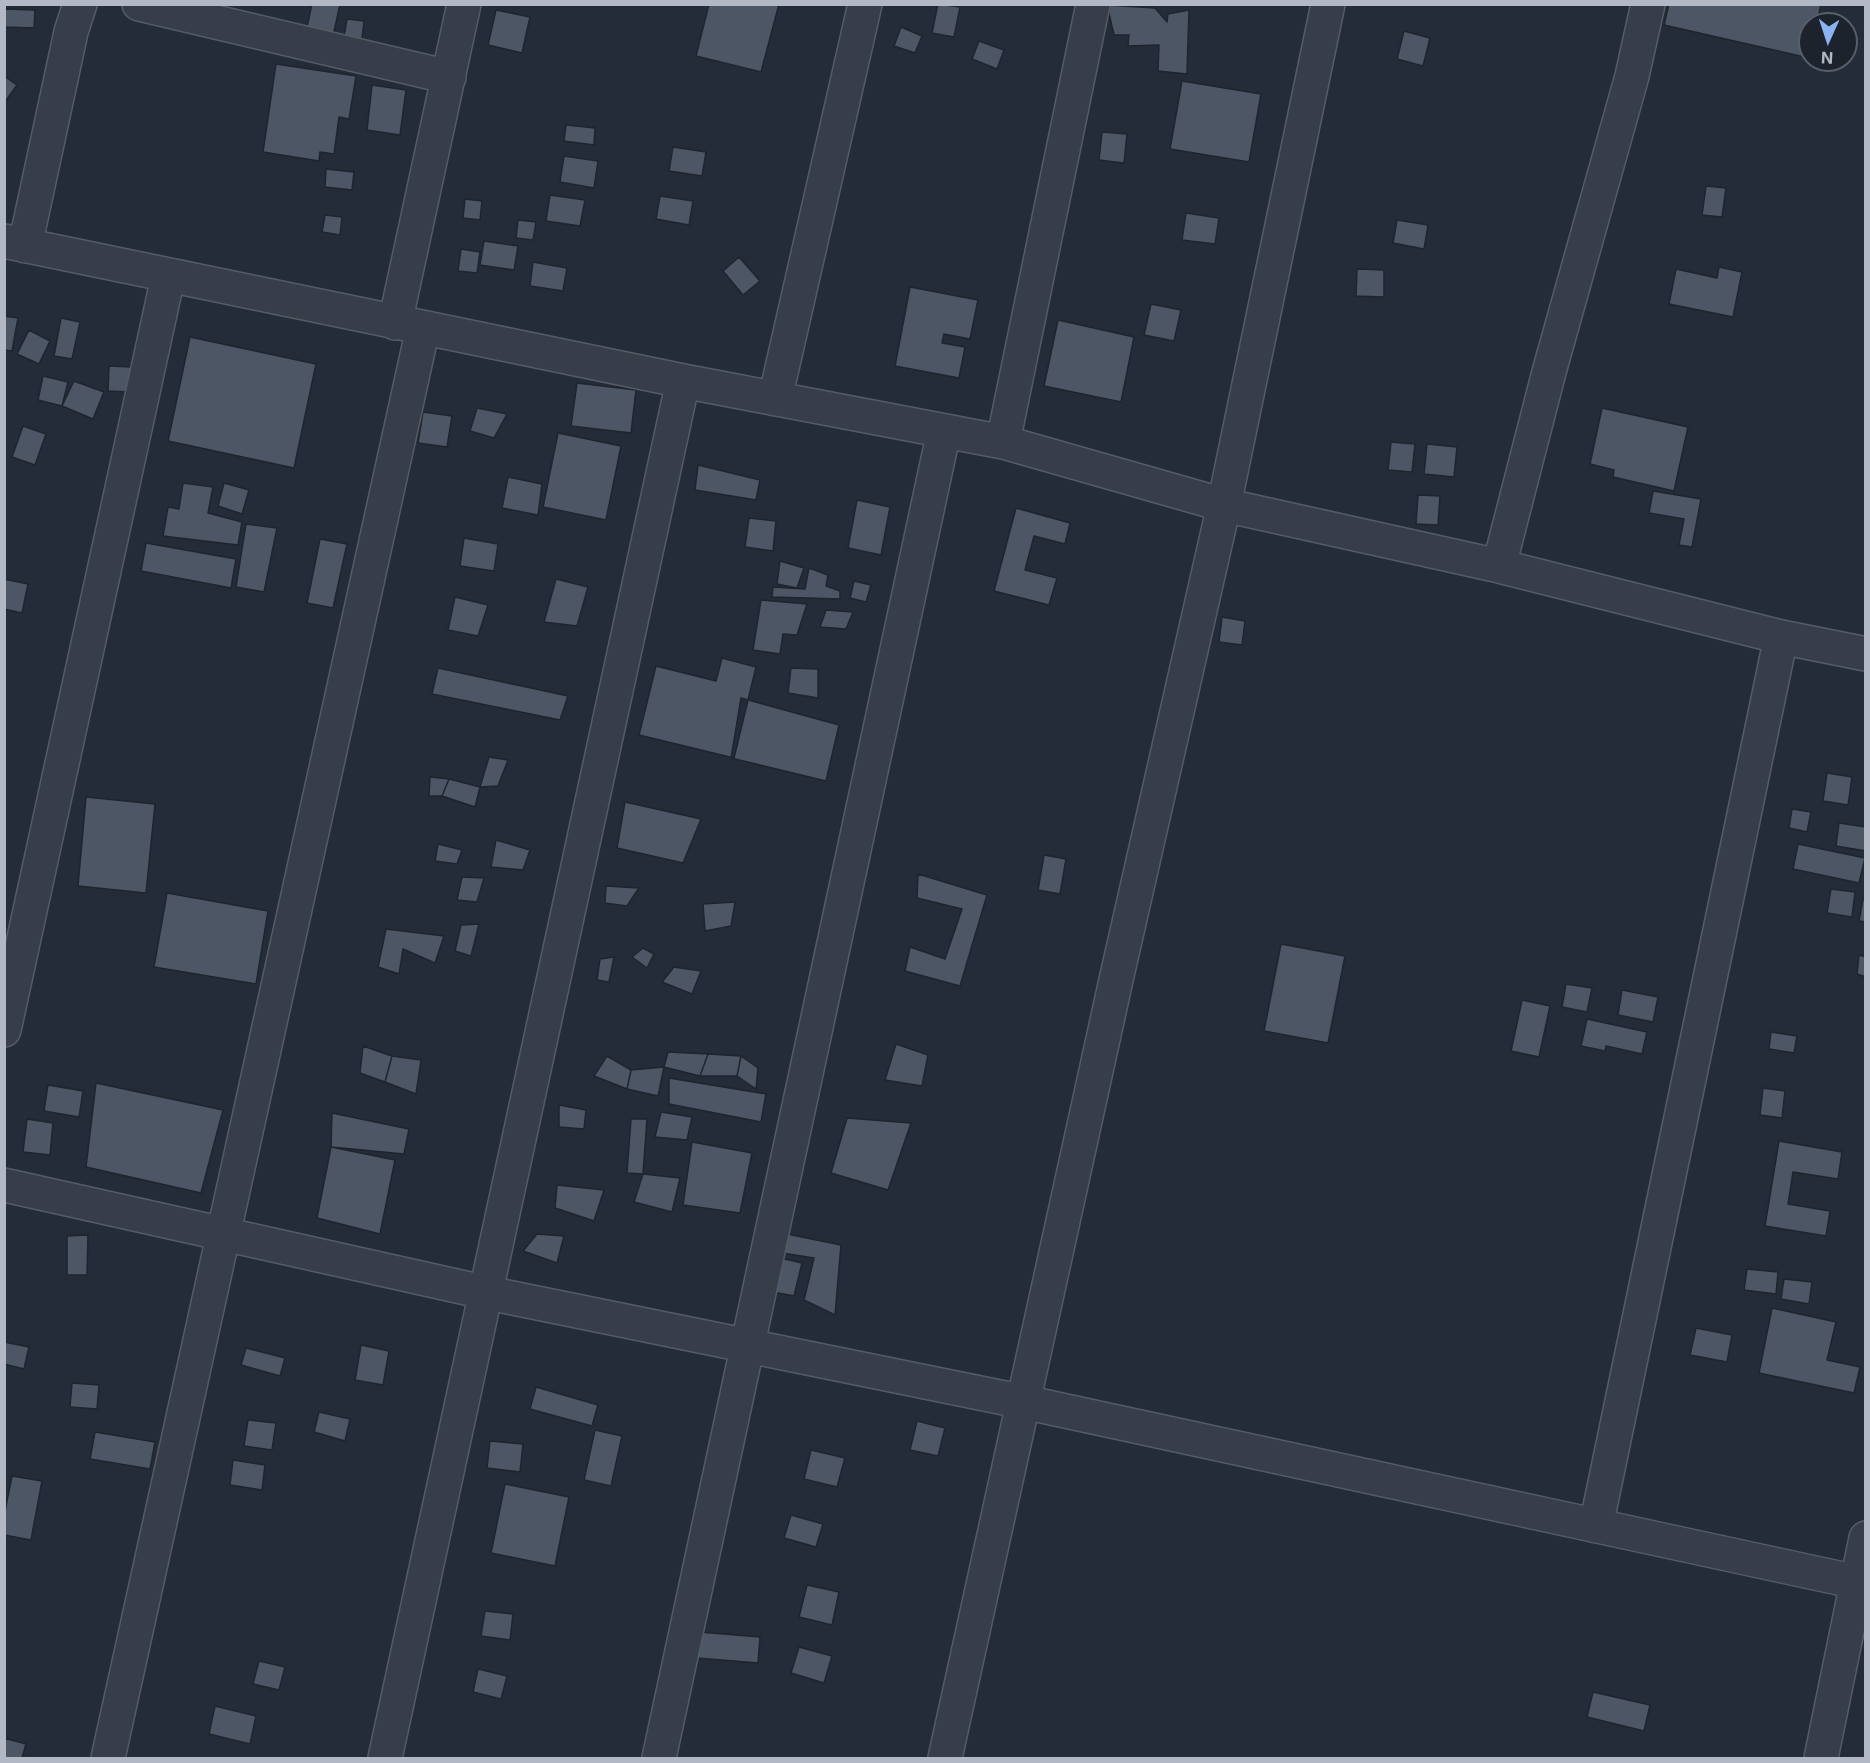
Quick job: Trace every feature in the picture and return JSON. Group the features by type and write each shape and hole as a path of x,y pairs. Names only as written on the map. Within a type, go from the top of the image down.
{"street":[{"path":"80,4 15,244 684,381 1003,442 1224,505 1499,566 1780,637 1866,654"},
{"path":"139,4 449,77"},
{"path":"108,1758 225,1235 409,325 449,77 464,4"},
{"path":"775,399 865,4"},
{"path":"1003,442 1093,4"},
{"path":"945,1758 1116,980 1224,505 1328,4"},
{"path":"1499,566 1549,372 1629,87 1648,4"},
{"path":"4,1030 168,276"},
{"path":"385,1758 488,1293 684,381"},
{"path":"659,1758 944,431"},
{"path":"1596,1526 1780,637"},
{"path":"4,1185 488,1293 1024,1402 1861,1583"},
{"path":"1821,1758 1861,1583 1866,1538"}],"building":[{"path":"312,4 340,4 332,41 305,36"},
{"path":"709,4 779,4 761,72 696,56"},
{"path":"938,4 960,7 954,37 932,33"},
{"path":"1669,4 1821,4 1819,12 1798,12 1798,55 1664,25"},
{"path":"1107,5 1155,8 1167,22 1168,14 1189,10 1187,74 1158,71 1159,45 1128,46 1129,35 1114,35"},
{"path":"4,9 35,10 34,28 4,27"},
{"path":"496,10 530,17 522,53 488,45"},
{"path":"347,19 364,21 362,39 344,36"},
{"path":"901,27 922,36 915,53 894,46"},
{"path":"1404,31 1430,38 1423,66 1397,59"},
{"path":"979,41 1004,50 997,69 972,59"},
{"path":"276,64 356,76 349,119 339,117 334,154 320,152 319,161 263,152"},
{"path":"4,76 17,85 5,102 4,102"},
{"path":"1182,81 1261,94 1249,162 1170,149"},
{"path":"372,85 406,90 400,135 367,130"},
{"path":"566,125 595,128 594,145 564,141"},
{"path":"1102,132 1127,134 1124,163 1099,160"},
{"path":"673,147 706,152 702,176 669,171"},
{"path":"564,156 598,161 594,188 560,182"},
{"path":"326,169 354,172 352,190 325,187"},
{"path":"1706,186 1726,188 1722,217 1702,215"},
{"path":"550,195 585,200 580,226 546,221"},
{"path":"660,196 693,201 689,225 656,219"},
{"path":"465,199 482,201 480,220 463,218"},
{"path":"1186,213 1219,218 1215,244 1182,240"},
{"path":"325,215 342,217 340,235 322,232"},
{"path":"518,220 536,222 533,240 516,238"},
{"path":"1397,220 1428,225 1424,249 1393,243"},
{"path":"484,241 518,246 514,270 480,265"},
{"path":"461,249 480,252 477,273 458,271"},
{"path":"739,257 760,281 743,295 723,271"},
{"path":"533,262 567,268 563,291 530,286"},
{"path":"1719,267 1742,272 1733,317 1669,304 1676,269 1717,278"},
{"path":"1357,269 1384,270 1384,297 1356,296"},
{"path":"910,287 978,300 970,339 944,334 942,343 965,347 959,378 895,366"},
{"path":"1151,304 1181,310 1174,341 1144,335"},
{"path":"4,316 18,318 12,351 4,350"},
{"path":"61,318 80,322 72,359 54,356"},
{"path":"1058,320 1134,337 1121,402 1044,386"},
{"path":"29,330 50,341 39,364 17,354"},
{"path":"190,337 316,364 294,468 168,441"},
{"path":"109,366 132,367 130,392 108,391"},
{"path":"43,376 68,382 62,406 38,400"},
{"path":"74,381 104,392 93,419 62,406"},
{"path":"577,383 636,390 631,433 571,426"},
{"path":"477,408 507,414 494,438 470,431"},
{"path":"1602,408 1688,427 1674,491 1613,477 1614,470 1590,464"},
{"path":"423,412 452,416 447,447 418,443"},
{"path":"23,426 46,434 35,465 12,457"},
{"path":"558,433 621,446 606,520 543,507"},
{"path":"1391,442 1415,444 1412,472 1388,470"},
{"path":"1427,444 1457,447 1454,477 1424,474"},
{"path":"698,465 760,480 756,500 695,490"},
{"path":"508,477 542,484 538,515 502,508"},
{"path":"183,483 213,487 208,513 242,522 238,545 163,536 168,507 179,509"},
{"path":"224,483 249,490 242,514 218,506"},
{"path":"1653,491 1701,499 1692,547 1679,545 1684,519 1649,513"},
{"path":"1418,495 1440,496 1438,525 1416,524"},
{"path":"857,500 890,507 881,555 848,548"},
{"path":"1016,508 1070,523 1065,544 1034,536 1025,570 1057,578 1049,605 994,591"},
{"path":"749,518 776,521 773,551 745,547"},
{"path":"246,524 277,528 264,592 236,587"},
{"path":"464,538 498,544 494,571 460,566"},
{"path":"320,539 347,544 333,608 307,603"},
{"path":"146,543 236,559 231,588 141,571"},
{"path":"780,561 804,568 797,588 777,584"},
{"path":"809,568 828,575 826,586 840,591 840,599 772,597 773,587 805,589"},
{"path":"4,579 28,584 22,613 4,609"},
{"path":"556,579 588,587 577,626 544,622"},
{"path":"854,581 871,585 866,602 850,598"},
{"path":"455,597 488,605 478,636 448,630"},
{"path":"761,600 807,604 797,635 783,634 780,654 753,650"},
{"path":"826,610 853,612 846,629 820,627"},
{"path":"1222,617 1245,621 1242,645 1219,642"},
{"path":"722,658 756,667 734,758 639,735 656,666 716,681"},
{"path":"438,668 568,696 560,720 432,694"},
{"path":"791,668 818,669 818,698 788,693"},
{"path":"741,698 839,725 826,781 731,758"},
{"path":"489,757 508,760 498,786 480,787"},
{"path":"1827,773 1852,777 1848,805 1823,801"},
{"path":"430,777 449,779 442,796 429,796"},
{"path":"449,779 480,787 475,807 442,796"},
{"path":"86,797 155,804 146,893 78,886"},
{"path":"625,802 701,819 683,863 617,848"},
{"path":"1792,809 1811,812 1807,832 1789,828"},
{"path":"1839,823 1866,827 1866,851 1836,846"},
{"path":"496,840 530,850 523,870 491,867"},
{"path":"438,844 462,850 457,864 435,861"},
{"path":"1798,844 1865,858 1859,883 1793,869"},
{"path":"1044,855 1066,859 1060,894 1038,890"},
{"path":"918,874 987,895 960,986 905,971 910,947 945,959 962,909 917,898"},
{"path":"462,877 484,878 477,902 457,900"},
{"path":"606,886 639,888 627,906 605,903"},
{"path":"1831,889 1855,892 1852,917 1827,913"},
{"path":"167,893 268,911 256,984 154,967"},
{"path":"1863,899 1866,899 1866,922 1859,921"},
{"path":"735,902 731,926 705,931 703,904"},
{"path":"479,924 471,956 455,951 461,925"},
{"path":"386,929 444,936 435,963 403,949 399,974 378,967"},
{"path":"1281,944 1345,956 1328,1043 1264,1031"},
{"path":"643,948 654,954 647,968 632,957"},
{"path":"1859,955 1866,957 1866,977 1857,974"},
{"path":"614,957 609,982 597,980 600,959"},
{"path":"674,967 701,971 692,994 662,982"},
{"path":"1566,984 1592,988 1587,1012 1562,1007"},
{"path":"1622,990 1658,997 1653,1022 1618,1015"},
{"path":"1522,1000 1550,1006 1539,1057 1511,1051"},
{"path":"1587,1019 1647,1032 1642,1054 1606,1046 1605,1051 1581,1046"},
{"path":"1771,1032 1797,1036 1794,1053 1769,1049"},
{"path":"896,1044 928,1055 922,1086 885,1080"},
{"path":"363,1046 392,1056 385,1082 360,1073"},
{"path":"668,1052 708,1054 700,1076 664,1067"},
{"path":"708,1054 741,1056 737,1076 700,1076"},
{"path":"392,1056 421,1060 416,1094 385,1082"},
{"path":"607,1056 631,1070 627,1089 594,1076"},
{"path":"741,1056 758,1068 756,1089 737,1076"},
{"path":"664,1067 658,1096 627,1089 631,1070"},
{"path":"669,1078 766,1094 761,1122 669,1104"},
{"path":"96,1083 223,1110 201,1193 86,1167"},
{"path":"48,1085 83,1091 79,1117 44,1111"},
{"path":"1763,1088 1785,1091 1782,1118 1760,1115"},
{"path":"559,1105 586,1110 584,1129 559,1127"},
{"path":"661,1112 692,1117 687,1140 655,1137"},
{"path":"332,1113 409,1129 404,1154 331,1147"},
{"path":"847,1118 911,1123 888,1190 831,1173"},
{"path":"27,1119 53,1123 50,1155 23,1152"},
{"path":"631,1119 647,1119 643,1174 627,1173"},
{"path":"1779,1141 1842,1152 1838,1179 1793,1172 1788,1204 1830,1211 1826,1236 1765,1226"},
{"path":"692,1142 752,1153 740,1213 683,1205"},
{"path":"331,1147 395,1160 380,1234 317,1218"},
{"path":"643,1174 680,1178 672,1212 634,1202"},
{"path":"557,1185 604,1190 594,1221 555,1208"},
{"path":"537,1234 564,1236 557,1263 523,1251"},
{"path":"787,1234 841,1245 835,1315 804,1300 814,1258 782,1253"},
{"path":"88,1235 87,1275 67,1275 67,1236"},
{"path":"776,1257 802,1263 794,1296 768,1291"},
{"path":"1747,1269 1778,1272 1776,1294 1744,1290"},
{"path":"1784,1279 1812,1282 1809,1304 1781,1299"},
{"path":"1772,1308 1836,1322 1827,1360 1860,1367 1854,1393 1759,1373"},
{"path":"1696,1328 1732,1335 1727,1362 1690,1355"},
{"path":"4,1342 29,1347 24,1369 4,1364"},
{"path":"361,1345 389,1351 383,1385 355,1380"},
{"path":"246,1348 285,1358 280,1376 241,1365"},
{"path":"72,1383 99,1385 97,1409 70,1407"},
{"path":"536,1387 598,1405 592,1426 530,1409"},
{"path":"319,1412 350,1419 345,1441 314,1432"},
{"path":"248,1420 276,1423 272,1450 244,1446"},
{"path":"917,1421 945,1428 938,1456 910,1450"},
{"path":"595,1430 622,1436 611,1486 584,1480"},
{"path":"95,1432 155,1442 150,1469 90,1459"},
{"path":"490,1441 523,1444 520,1472 487,1468"},
{"path":"811,1450 845,1458 837,1487 804,1479"},
{"path":"233,1460 265,1465 262,1490 230,1485"},
{"path":"12,1476 42,1481 31,1540 4,1535 4,1516"},
{"path":"505,1484 569,1497 555,1566 491,1553"},
{"path":"791,1515 823,1524 816,1547 784,1538"},
{"path":"807,1585 839,1592 832,1625 799,1617"},
{"path":"485,1611 513,1614 510,1640 481,1636"},
{"path":"699,1632 760,1637 758,1663 697,1658"},
{"path":"799,1647 832,1656 824,1683 791,1673"},
{"path":"259,1661 285,1667 279,1690 253,1684"},
{"path":"478,1669 507,1676 501,1699 473,1692"},
{"path":"1593,1692 1650,1705 1644,1731 1587,1717"},
{"path":"215,1706 256,1716 250,1744 209,1734"},
{"path":"4,1738 26,1744 22,1758 4,1758"}]}
